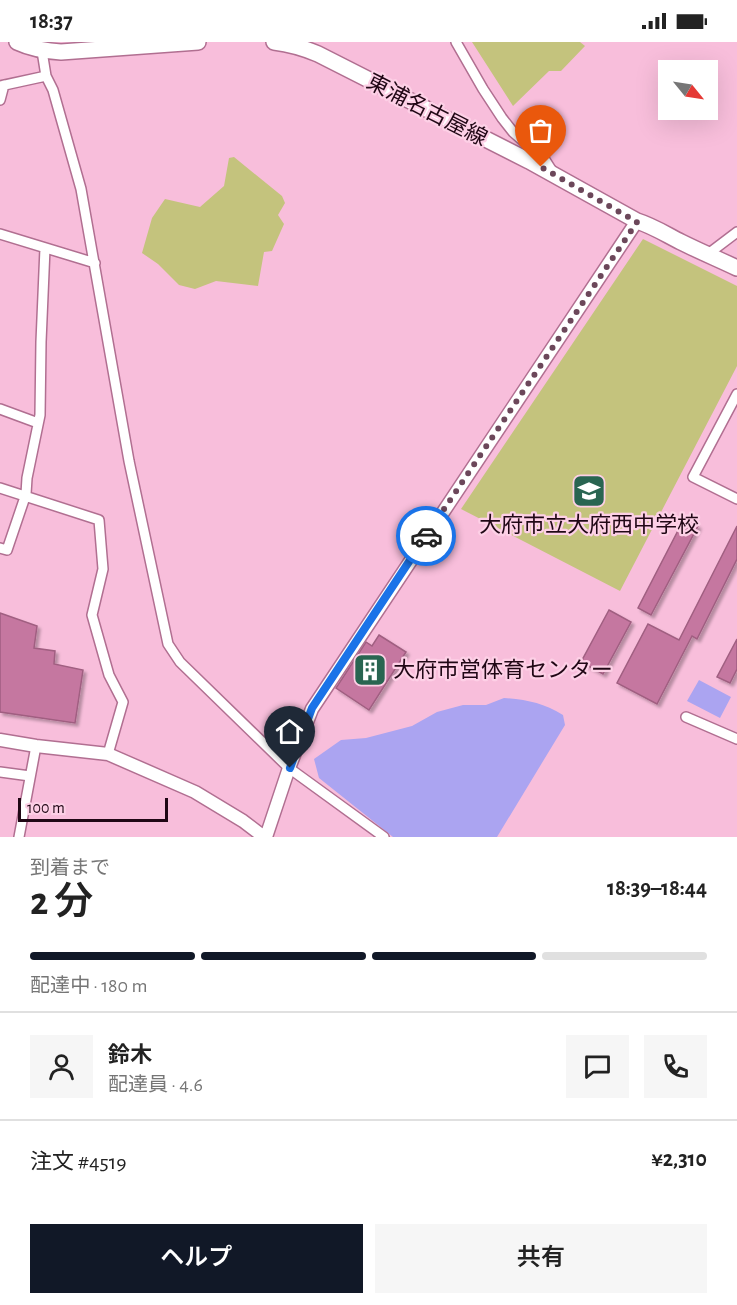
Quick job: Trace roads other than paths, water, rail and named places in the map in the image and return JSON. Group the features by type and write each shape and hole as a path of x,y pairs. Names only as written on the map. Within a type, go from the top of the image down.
{"main road":[{"path":"17,42 42,51 61,52 198,42"},
{"name":"東浦名古屋線","path":"274,42 286,43 318,54 553,173 637,222 737,268"}],"street":[{"path":"456,42 502,118 513,132 545,160 553,173"},
{"path":"42,51 46,76 53,90 81,189 129,461 168,644 180,662 290,768 384,837"},
{"path":"0,100 2,85 46,76"},
{"path":"0,740 108,754 195,792 265,837 312,708 637,222"},
{"path":"708,254 737,232"},
{"path":"0,234 95,263"},
{"path":"0,548 7,550 26,496 27,478 40,415 40,342 45,248"},
{"path":"737,394 693,477 737,499"},
{"path":"0,409 38,423"},
{"path":"0,488 99,520 103,569 92,615 109,675 123,702 108,754"},
{"path":"686,717 736,738"},
{"path":"19,837 36,746"},
{"path":"0,772 30,776"}],"place":[{"name":"大府市立大府西中学校","path":"589,491"},
{"name":"大府市営体育センター","path":"370,670"}]}
